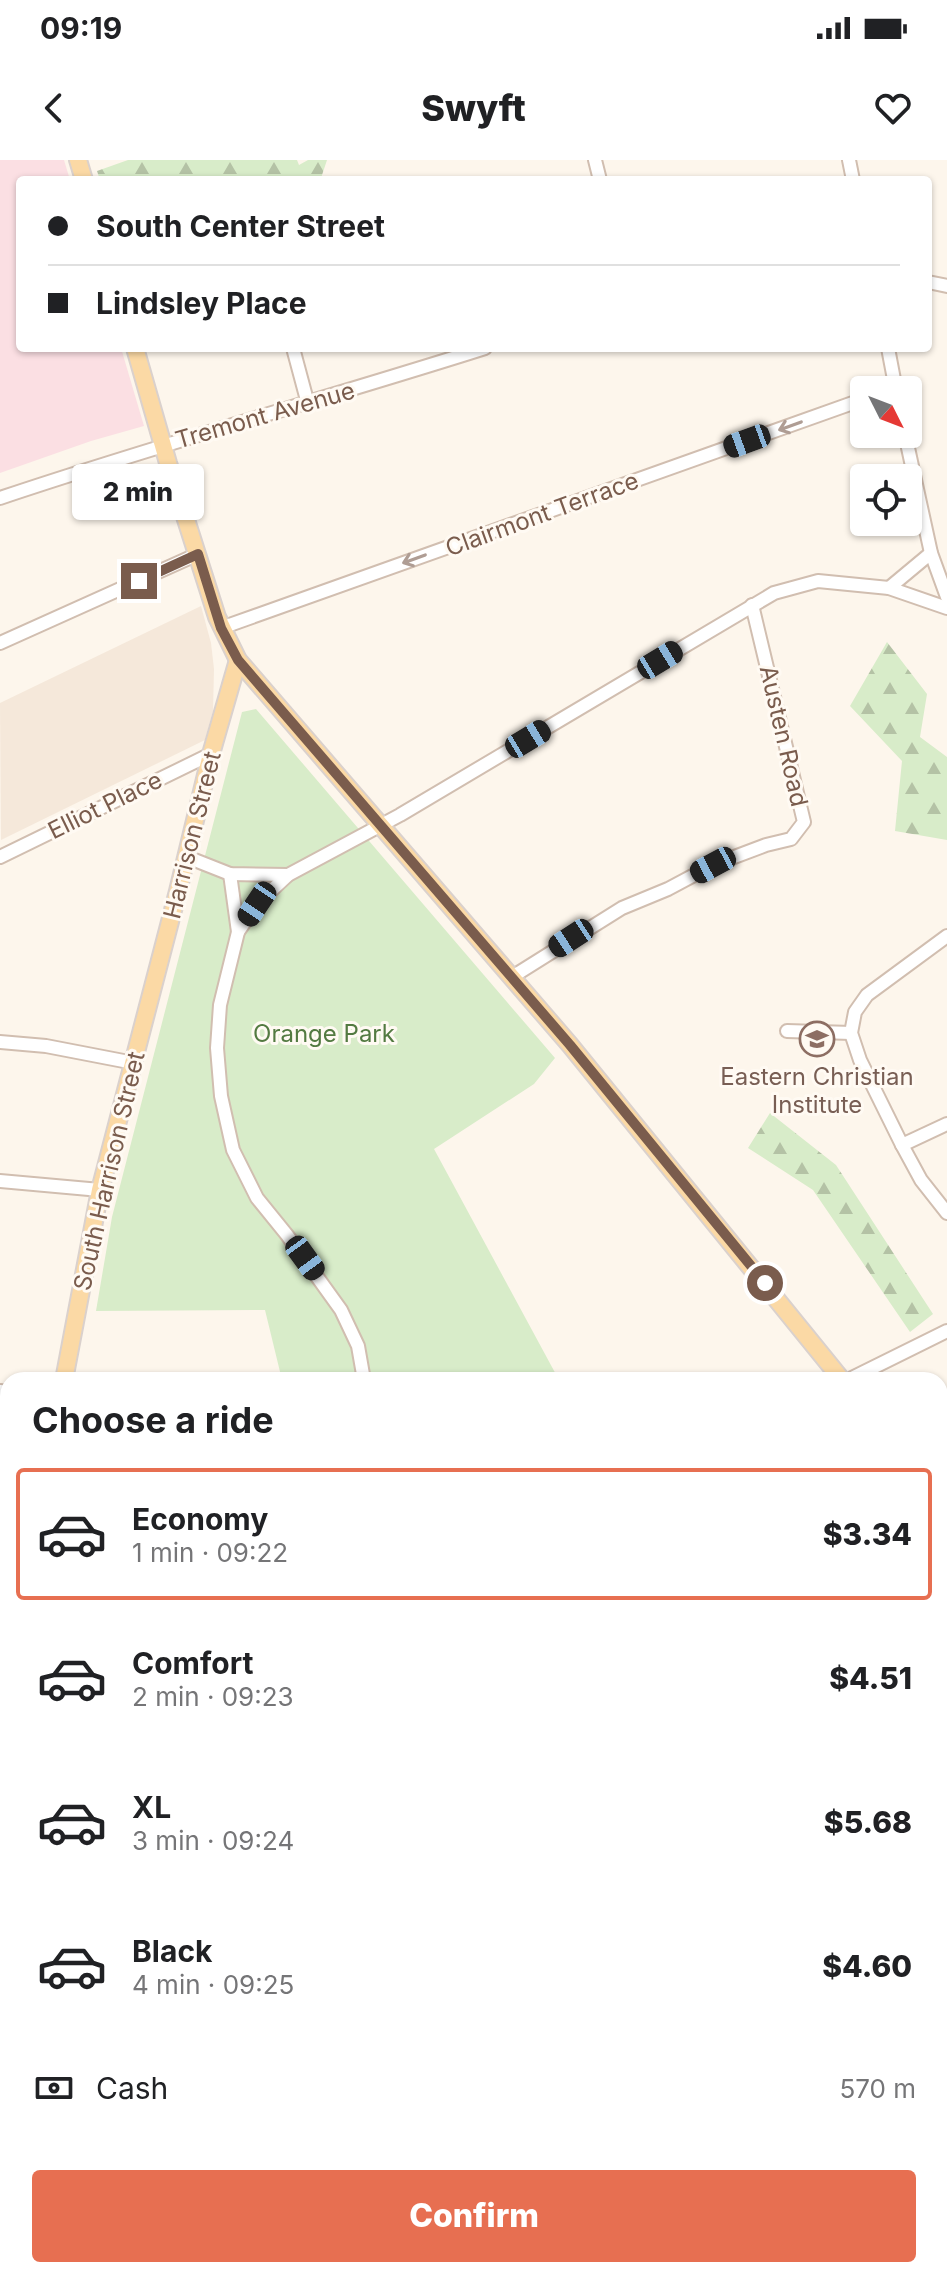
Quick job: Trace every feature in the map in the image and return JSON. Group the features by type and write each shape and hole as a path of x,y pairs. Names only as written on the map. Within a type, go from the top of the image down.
{"main road":[{"path":"136,352 221,628 238,660 512,977 673,1169 836,1372"},
{"name":"Harrison Street","path":"147,1009 211,754 238,660"},
{"name":"South Harrison Street","path":"66,1372 100,1190 147,1009"}],"street":[{"path":"294,352 308,404"},
{"name":"Tremont Avenue","path":"0,498 472,352"},
{"path":"889,352 892,376"},
{"name":"Clairmont Terrace","path":"221,628 850,404"},
{"path":"908,448 931,553 947,597"},
{"path":"889,588 931,553"},
{"path":"0,643 198,554"},
{"path":"363,1372 358,1346 341,1310 257,1198 233,1150 221,1096 217,1048 220,1005 238,932 257,904 288,875 382,825 774,593 818,581 889,588 947,608"},
{"name":"Austen Road","path":"512,977 622,908 668,889 713,865 791,839 804,822 752,605"},
{"name":"Elliot Place","path":"0,857 211,754"},
{"path":"187,857 230,874 288,875"},
{"path":"230,874 238,932"},
{"path":"947,936 867,995 855,1012 851,1033 860,1060 902,1145 921,1180 947,1213"},
{"path":"787,1031 851,1033"},
{"path":"0,1042 46,1046 134,1063"},
{"path":"902,1145 947,1124"},
{"path":"0,1181 100,1190"},
{"path":"864,1372 947,1331"}],"shaded area":[{"path":"0,160 64,160 69,176 16,176 16,352 122,352 144,426 0,473"},
{"path":"201,606 214,669 213,711 205,740 1,840 0,703"}],"green space":[{"path":"128,160 297,160 299,165 308,160 327,160 322,176 99,176 97,171"},
{"path":"887,642 927,694 920,737 947,757 947,840 895,831 902,761 850,706"},
{"name":"Orange Park","path":"256,709 555,1058 534,1084 434,1149 555,1372 280,1372 265,1310 96,1311 112,1217 242,712"},
{"path":"770,1113 836,1165 933,1314 910,1332 813,1190 748,1148"}],"place":[{"name":"Eastern Christian Institute","path":"817,1039"}],"route":[{"path":"139,581 198,554 221,628 238,660 570,1045 765,1283"}]}
